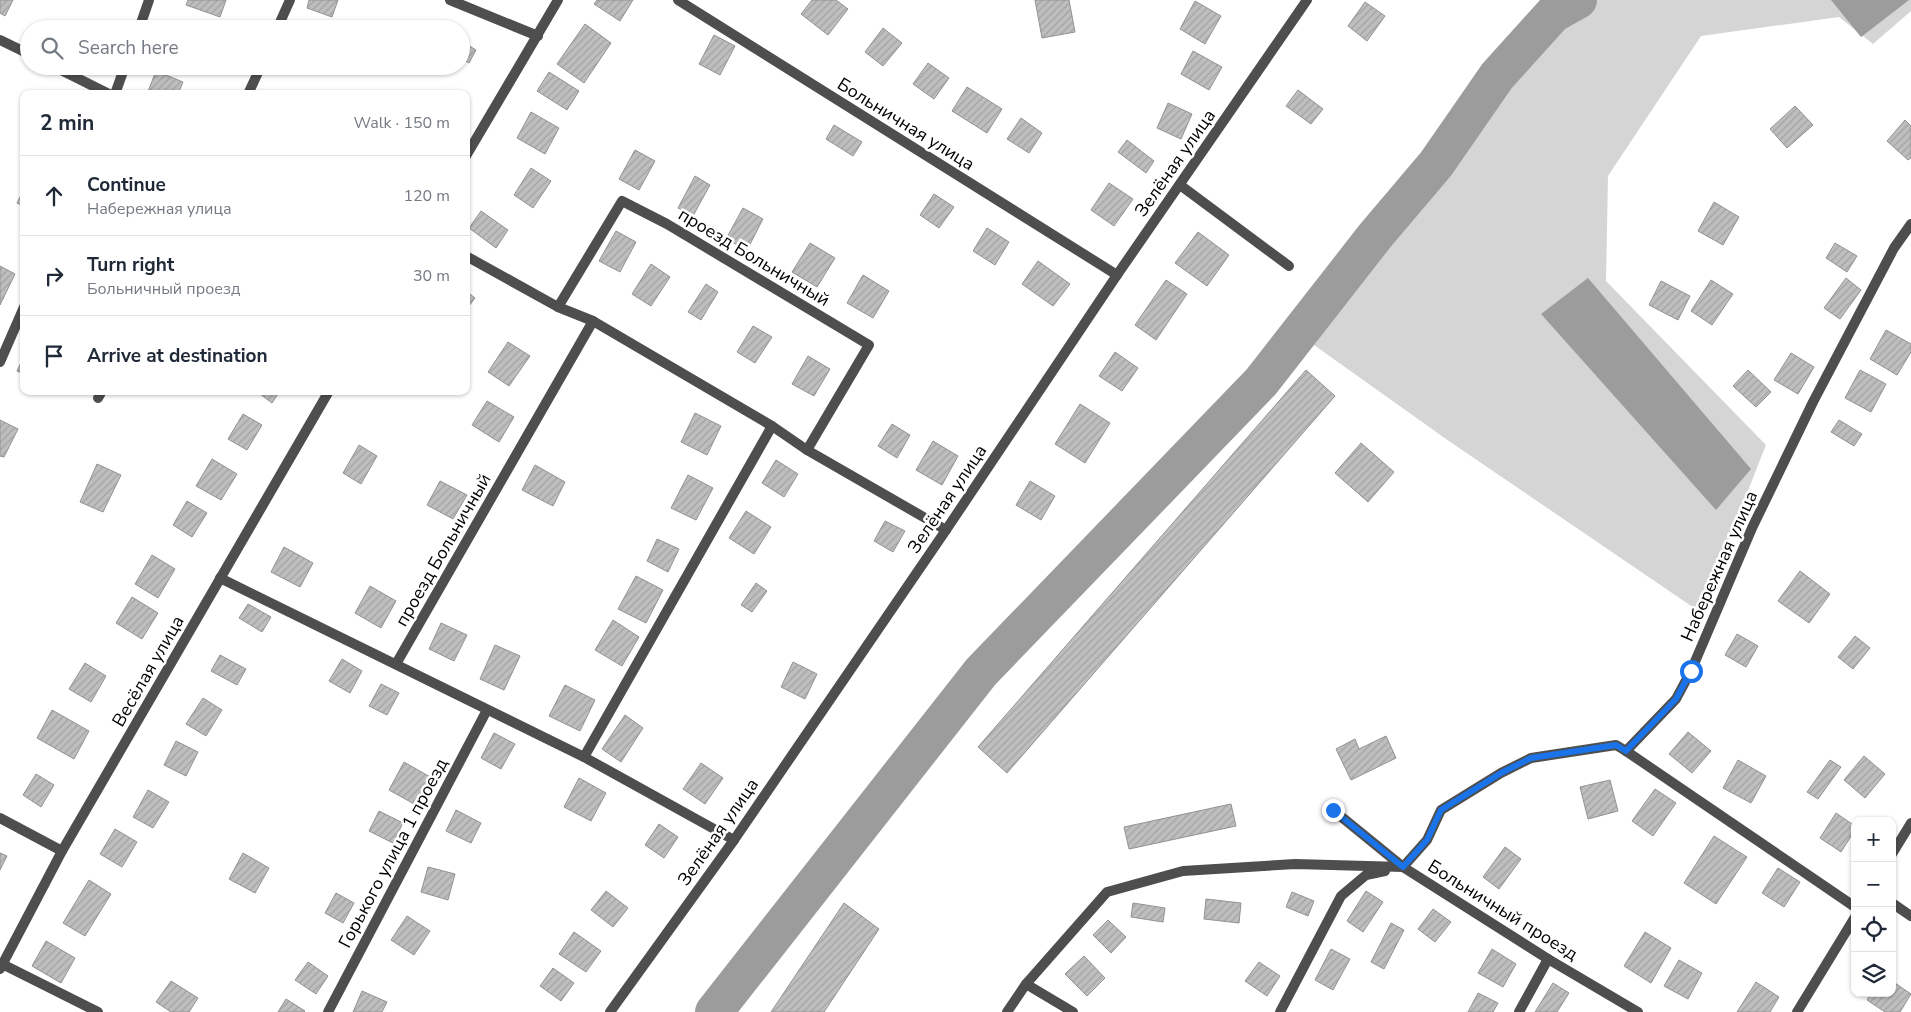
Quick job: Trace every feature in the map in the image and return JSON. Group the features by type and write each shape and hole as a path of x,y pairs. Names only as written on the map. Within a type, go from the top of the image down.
{"street":[{"path":"142,20 149,0"},
{"path":"281,20 290,0"},
{"path":"450,0 538,36"},
{"path":"470,149 558,0"},
{"name":"Больничная улица","path":"678,0 1117,275"},
{"name":"Зелёная улица","path":"610,1012 734,840 946,530 1117,275 1307,0"},
{"path":"0,40 20,50"},
{"path":"71,75 101,90"},
{"path":"116,90 122,75"},
{"path":"250,90 257,75"},
{"path":"1180,185 1289,266"},
{"name":"проезд Больничный","path":"558,307 622,201 666,224 869,345 807,450"},
{"name":"Набережная улица","path":"1626,751 1676,699 1691,671 1752,528 1809,411 1894,248 1911,224"},
{"path":"470,258 558,307 593,321 772,426 807,450 946,530"},
{"path":"0,362 20,316"},
{"name":"проезд Больничный","path":"396,664 593,321"},
{"name":"Весёлая улица","path":"1,966 62,851 327,395"},
{"path":"584,757 772,426"},
{"path":"220,578 584,757 734,840"},
{"name":"Горького улица 1 проезд","path":"328,1012 487,710"},
{"path":"1280,1012 1341,896 1366,875 1403,867 1427,840 1441,810 1501,773 1531,758 1616,745 1851,904"},
{"name":"Больничный проезд","path":"1333,810 1403,867 1548,959 1638,1012"},
{"path":"0,818 62,851"},
{"path":"1896,847 1911,823"},
{"path":"1006,1012 1026,984 1107,892 1183,870 1295,864 1403,867"},
{"path":"1896,906 1911,916"},
{"path":"1797,1012 1851,924"},
{"path":"1519,1012 1548,959"},
{"path":"1,966 98,1012"},
{"path":"1026,984 1073,1012"}],"shaded area":[{"path":"1551,0 1911,0 1911,11 1873,44 1839,17 1701,36 1608,176 1606,281 1766,445 1700,612 1446,439 1314,345 1435,173"},
{"path":"1831,0 1909,0 1861,37"},
{"path":"1588,278 1751,469 1716,510 1541,314"}],"building":[{"path":"0,0 13,0 5,16 0,13"},
{"path":"188,0 226,0 220,17 186,5"},
{"path":"309,0 338,0 332,17 307,8"},
{"path":"597,0 633,0 620,21 594,4"},
{"path":"812,0 836,0 848,9 828,35 801,14"},
{"path":"1035,0 1069,0 1075,32 1042,38"},
{"path":"1195,1 1221,16 1205,44 1180,29"},
{"path":"1365,2 1385,16 1367,41 1348,26"},
{"path":"585,24 611,43 584,83 557,64"},
{"path":"883,28 902,43 883,66 865,52"},
{"path":"714,35 735,46 720,75 699,64"},
{"path":"470,46 476,50 470,61"},
{"path":"1193,51 1222,67 1209,90 1181,74"},
{"path":"928,63 949,78 934,99 913,84"},
{"path":"549,72 579,91 567,110 537,91"},
{"path":"154,75 166,75 183,82 180,90 149,90"},
{"path":"967,87 1002,109 987,133 952,111"},
{"path":"1298,90 1323,109 1311,124 1286,106"},
{"path":"1168,103 1192,114 1181,139 1157,128"},
{"path":"1795,106 1813,125 1787,148 1770,129"},
{"path":"531,112 559,128 545,154 517,138"},
{"path":"1021,118 1042,133 1029,153 1007,139"},
{"path":"1905,120 1911,126 1911,158 1908,160 1887,141"},
{"path":"834,125 862,142 853,156 826,139"},
{"path":"1127,140 1154,161 1146,173 1118,152"},
{"path":"635,150 655,161 639,190 619,179"},
{"path":"531,168 551,181 533,208 514,195"},
{"path":"695,176 710,185 693,216 678,208"},
{"path":"1109,183 1133,199 1114,226 1091,210"},
{"path":"934,194 954,207 939,228 920,215"},
{"path":"1714,202 1739,217 1723,245 1698,231"},
{"path":"743,208 763,219 747,250 726,239"},
{"path":"481,211 508,230 496,248 470,229"},
{"path":"987,228 1009,242 995,265 973,251"},
{"path":"616,231 636,242 620,272 599,261"},
{"path":"1198,232 1229,255 1207,286 1175,263"},
{"path":"810,243 835,258 817,287 792,272"},
{"path":"1835,243 1857,256 1847,272 1826,258"},
{"path":"1038,261 1070,284 1053,306 1022,284"},
{"path":"651,264 670,277 651,306 632,294"},
{"path":"0,266 15,274 0,305"},
{"path":"863,275 889,291 873,318 847,303"},
{"path":"1846,278 1861,290 1840,319 1824,308"},
{"path":"1166,280 1187,294 1156,340 1135,325"},
{"path":"1711,280 1733,294 1712,325 1691,311"},
{"path":"1661,281 1690,296 1678,320 1649,305"},
{"path":"706,284 718,292 701,320 688,312"},
{"path":"470,294 475,298 470,305"},
{"path":"753,326 772,337 755,363 737,352"},
{"path":"1886,330 1911,344 1911,352 1897,375 1870,359"},
{"path":"508,342 530,356 509,386 488,372"},
{"path":"1115,352 1138,368 1122,391 1099,376"},
{"path":"1791,353 1814,367 1798,394 1774,380"},
{"path":"808,356 830,369 814,396 792,384"},
{"path":"1306,370 1335,396 1007,773 978,747"},
{"path":"1748,370 1771,392 1756,407 1733,386"},
{"path":"1860,370 1886,384 1871,412 1845,398"},
{"path":"261,395 277,395 272,403"},
{"path":"487,401 514,417 499,442 472,425"},
{"path":"1080,404 1110,423 1085,463 1055,444"},
{"path":"695,413 721,426 707,455 681,442"},
{"path":"243,414 262,425 247,450 228,439"},
{"path":"0,420 18,429 4,457 0,456"},
{"path":"1839,420 1862,434 1854,446 1831,432"},
{"path":"892,424 910,435 897,458 878,446"},
{"path":"933,441 958,456 942,485 916,470"},
{"path":"1361,443 1394,472 1368,502 1335,473"},
{"path":"359,445 377,456 361,484 343,473"},
{"path":"212,459 237,474 221,500 196,486"},
{"path":"776,460 798,474 784,497 762,483"},
{"path":"97,464 121,475 103,512 80,502"},
{"path":"535,465 565,482 553,506 522,490"},
{"path":"688,475 713,488 696,520 671,508"},
{"path":"440,481 467,495 453,519 427,505"},
{"path":"1030,481 1055,496 1041,520 1016,505"},
{"path":"187,501 207,513 192,537 173,525"},
{"path":"746,511 771,527 754,554 729,538"},
{"path":"885,521 905,531 893,552 874,541"},
{"path":"657,539 679,549 668,572 647,561"},
{"path":"284,547 313,563 300,587 271,572"},
{"path":"152,555 175,569 158,598 135,584"},
{"path":"1800,571 1830,594 1809,623 1778,601"},
{"path":"636,576 663,590 646,623 618,609"},
{"path":"756,583 767,591 752,612 741,605"},
{"path":"370,586 396,601 381,628 355,613"},
{"path":"132,597 158,613 142,639 116,623"},
{"path":"248,604 271,617 262,632 239,618"},
{"path":"613,620 639,637 622,666 595,650"},
{"path":"441,623 467,635 454,661 429,649"},
{"path":"1737,634 1758,646 1746,667 1725,655"},
{"path":"1855,636 1870,648 1853,669 1838,657"},
{"path":"495,645 520,656 504,690 480,679"},
{"path":"220,655 246,669 237,685 211,671"},
{"path":"342,659 362,671 350,693 329,681"},
{"path":"793,662 817,674 805,699 781,687"},
{"path":"85,663 106,676 91,702 69,689"},
{"path":"381,684 399,693 387,715 369,706"},
{"path":"565,685 595,700 580,731 549,716"},
{"path":"203,698 222,710 206,736 186,724"},
{"path":"52,710 89,731 74,759 37,738"},
{"path":"625,715 643,728 621,762 602,749"},
{"path":"1688,732 1711,751 1692,773 1669,754"},
{"path":"494,733 515,744 501,769 481,758"},
{"path":"1386,736 1396,758 1351,780 1336,749 1355,739 1359,749"},
{"path":"176,741 198,752 186,776 164,765"},
{"path":"1864,756 1885,774 1865,798 1844,780"},
{"path":"1738,760 1766,776 1751,803 1723,788"},
{"path":"1830,760 1841,767 1818,799 1807,792"},
{"path":"404,762 432,778 416,805 389,790"},
{"path":"701,763 723,778 705,804 683,789"},
{"path":"36,774 54,785 41,807 23,795"},
{"path":"579,778 606,793 591,821 564,807"},
{"path":"1610,780 1618,811 1588,819 1580,787"},
{"path":"1655,789 1676,803 1653,836 1632,821"},
{"path":"148,790 169,802 153,828 133,817"},
{"path":"1231,804 1236,826 1129,849 1124,827"},
{"path":"456,810 481,823 471,843 446,831"},
{"path":"379,811 403,823 393,843 369,831"},
{"path":"1836,813 1851,823 1851,836 1841,852 1820,838"},
{"path":"659,824 678,837 664,858 645,845"},
{"path":"115,829 137,842 122,867 100,854"},
{"path":"1714,836 1747,857 1716,904 1684,883"},
{"path":"1505,847 1521,859 1499,889 1483,877"},
{"path":"0,853 7,856 0,870"},
{"path":"243,853 269,868 255,893 229,879"},
{"path":"428,867 455,874 448,900 421,892"},
{"path":"1778,868 1800,882 1784,907 1762,893"},
{"path":"89,880 111,894 85,936 63,923"},
{"path":"606,891 628,908 613,927 591,910"},
{"path":"1366,891 1383,902 1363,932 1347,921"},
{"path":"1292,892 1314,901 1308,916 1286,907"},
{"path":"336,893 354,903 343,923 325,913"},
{"path":"1206,899 1241,903 1239,923 1204,919"},
{"path":"844,903 879,929 824,1012 771,1012"},
{"path":"1133,903 1165,908 1163,922 1131,917"},
{"path":"1433,909 1451,922 1435,942 1418,929"},
{"path":"407,916 430,931 414,955 391,940"},
{"path":"1108,920 1126,937 1111,953 1093,935"},
{"path":"1391,923 1404,930 1384,969 1371,962"},
{"path":"574,932 601,951 586,972 559,954"},
{"path":"1645,932 1671,948 1651,983 1624,966"},
{"path":"46,941 75,958 61,983 32,966"},
{"path":"1331,949 1350,959 1333,990 1315,980"},
{"path":"1492,949 1516,964 1503,987 1478,973"},
{"path":"1084,956 1105,978 1087,996 1065,974"},
{"path":"1679,960 1702,973 1688,999 1664,986"},
{"path":"308,962 328,976 316,994 295,980"},
{"path":"1259,962 1280,976 1267,996 1245,981"},
{"path":"553,968 574,983 561,1001 540,986"},
{"path":"171,981 198,998 189,1012 171,1012 156,1002"},
{"path":"1756,982 1779,997 1770,1012 1737,1012"},
{"path":"1553,983 1569,993 1557,1012 1535,1012"},
{"path":"1896,984 1911,994 1900,1012 1885,1012 1867,1000 1869,997 1896,997"},
{"path":"362,991 387,1002 382,1012 353,1012"},
{"path":"1478,993 1498,1003 1493,1012 1468,1012"},
{"path":"286,999 305,1011 278,1012"}],"waterway":[{"path":"714,1012 981,672 1261,382 1375,236 1436,164 1497,76 1553,14 1578,0"}],"route":[{"path":"1333,810 1403,867 1427,840 1441,810 1501,773 1531,758 1616,745 1626,751 1676,699 1691,671"}]}
